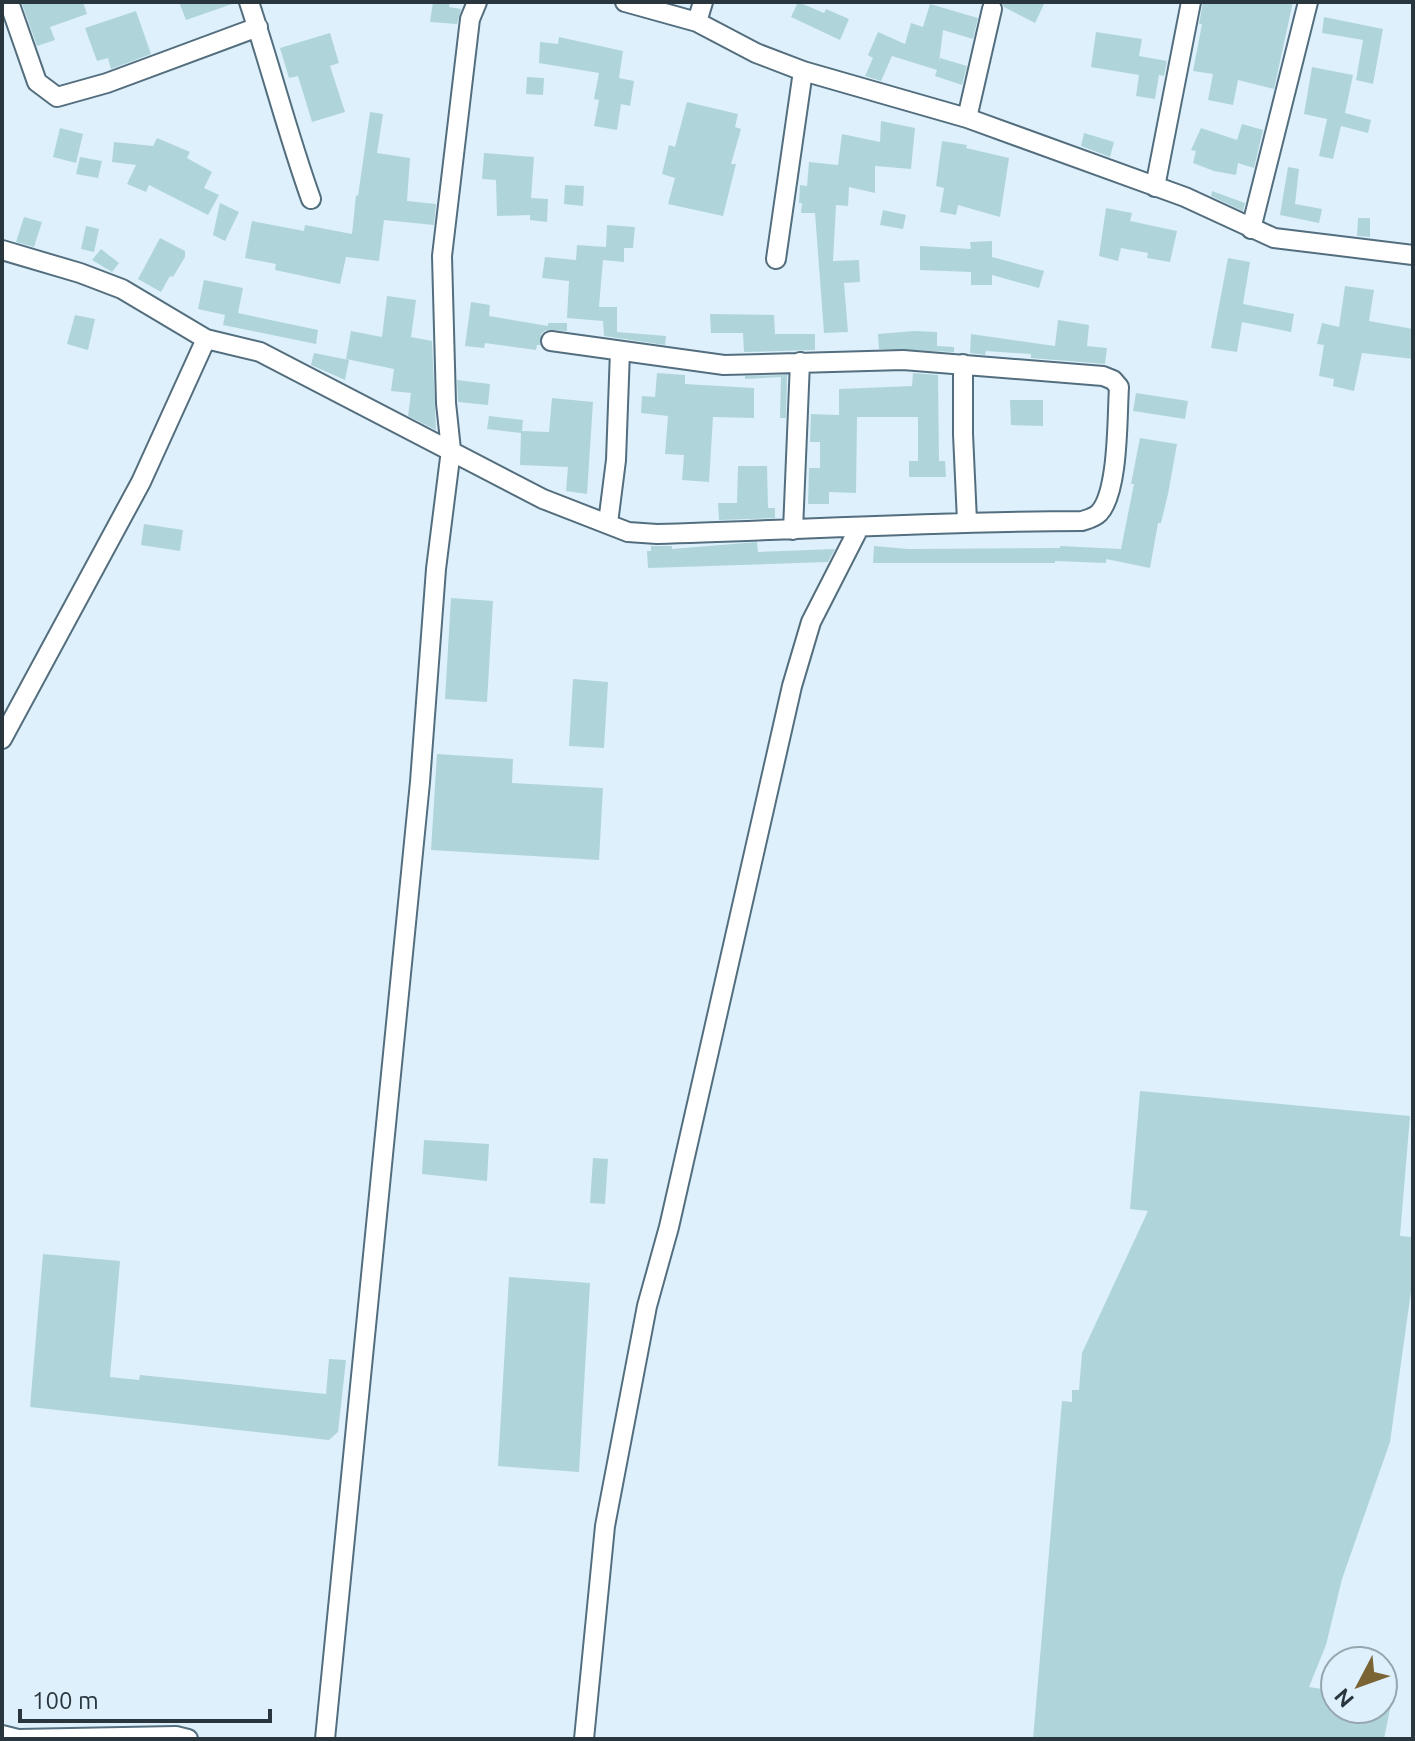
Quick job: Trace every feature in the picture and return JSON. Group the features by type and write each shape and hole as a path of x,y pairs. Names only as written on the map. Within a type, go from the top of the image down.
{"street":[{"path":"9,2 37,82 57,97 107,83 258,27"},
{"path":"249,2 311,199"},
{"path":"325,1739 420,782 436,569 451,450 446,403 442,256 470,19 477,2"},
{"path":"625,2 697,22 756,53 803,71 967,118 1185,197 1274,238 1413,255"},
{"path":"697,22 703,2"},
{"path":"1155,187 1191,2"},
{"path":"1251,229 1308,2"},
{"path":"967,118 992,9"},
{"path":"776,259 803,71"},
{"path":"2,250 122,289 206,339 260,352 543,499 628,532 657,534 859,528 967,521 1082,521 1102,511 1114,475 1119,387 1103,376 903,360 724,365 551,341"},
{"path":"2,739 141,482 206,339"},
{"path":"608,523 616,460 620,351"},
{"path":"793,530 800,362"},
{"path":"963,364 967,521"},
{"path":"584,1739 605,1526 647,1306 669,1227 792,686 811,622 859,528"},
{"path":"2,1735 18,1739 176,1736 188,1739"}],"building":[{"path":"83,2 87,14 50,27 55,40 37,46 22,4"},
{"path":"179,2 232,2 232,4 186,20"},
{"path":"433,2 450,2 449,7 461,9 457,24 430,22"},
{"path":"798,2 849,19 840,40 791,17"},
{"path":"1001,2 1045,2 1035,23 1004,7"},
{"path":"1203,2 1293,2 1274,89 1238,80 1233,105 1208,100 1213,74 1193,71"},
{"path":"930,4 978,18 973,39 943,30 939,63 940,58 967,66 962,85 935,76 937,70 892,56 881,81 865,76 873,58 868,55 878,32 905,44 911,23 923,27"},
{"path":"136,11 151,54 111,69 108,58 97,61 85,28"},
{"path":"1324,17 1383,29 1373,84 1356,80 1363,40 1322,33"},
{"path":"1096,32 1142,39 1139,56 1167,61 1164,76 1159,75 1155,99 1136,96 1139,75 1091,67"},
{"path":"330,33 339,63 330,66 345,112 312,122 298,76 289,78 280,48"},
{"path":"559,37 623,51 619,78 634,81 630,106 621,104 617,130 594,126 599,100 594,99 599,73 539,63 540,42 558,44"},
{"path":"1312,67 1353,75 1345,113 1371,120 1368,133 1341,126 1333,159 1319,156 1327,119 1304,114"},
{"path":"527,77 544,78 543,95 526,94"},
{"path":"687,102 738,114 735,127 741,129 731,164 736,164 723,216 668,204 675,178 662,174 669,145 675,147"},
{"path":"370,112 383,114 377,153 410,158 407,201 436,204 434,225 384,220 379,261 346,257 340,284 275,270 276,264 245,258 252,221 304,231 305,225 352,234"},
{"path":"881,121 915,128 911,169 875,166 875,193 849,187 848,206 836,205 833,261 859,260 860,282 844,283 848,332 824,333 815,213 801,213 800,185 807,186 809,162 838,165 842,134 880,142"},
{"path":"1242,124 1263,130 1254,168 1238,163 1236,175 1193,163 1196,151 1191,150 1201,128 1237,140"},
{"path":"60,128 83,134 76,163 53,157"},
{"path":"1084,133 1114,142 1110,157 1081,146"},
{"path":"157,138 190,152 187,158 212,172 204,188 219,195 208,215 149,185 146,192 127,184 136,165 112,162 114,142 153,146"},
{"path":"942,141 1009,158 1000,217 958,205 956,215 940,212 944,188 936,186"},
{"path":"484,153 534,157 531,198 548,199 547,222 530,220 530,215 497,216 496,180 482,179"},
{"path":"80,157 102,161 98,178 76,174"},
{"path":"1288,167 1299,169 1295,204 1322,209 1319,223 1280,215"},
{"path":"565,185 584,186 583,206 564,204"},
{"path":"1212,191 1245,203 1243,211 1211,196"},
{"path":"220,203 239,212 225,241 213,235"},
{"path":"1106,208 1132,213 1130,221 1177,231 1170,262 1147,258 1148,253 1121,248 1118,261 1099,256"},
{"path":"883,210 906,215 903,229 880,225"},
{"path":"24,217 42,222 34,247 16,242"},
{"path":"1358,218 1370,218 1370,237 1357,236"},
{"path":"607,225 635,227 633,248 624,248 624,262 603,260 599,307 617,307 617,332 666,336 665,345 604,336 603,321 567,318 569,281 542,278 545,257 576,260 577,245 606,247"},
{"path":"86,226 99,229 94,252 81,249"},
{"path":"160,238 185,251 185,257 161,292 138,279"},
{"path":"992,241 992,257 1044,271 1039,288 992,275 992,285 971,285 971,272 920,270 920,246 971,249 970,242"},
{"path":"101,249 119,263 112,272 92,260"},
{"path":"1228,258 1250,262 1243,304 1294,314 1291,332 1242,322 1237,352 1211,348"},
{"path":"204,280 243,288 238,313 318,330 316,344 223,325 225,315 198,309"},
{"path":"1345,286 1374,290 1369,321 1413,329 1413,359 1362,353 1354,391 1333,386 1334,379 1319,376 1324,345 1317,344 1322,323 1339,327"},
{"path":"387,296 416,300 411,337 432,341 436,430 408,416 411,393 391,391 394,369 346,359 351,331 382,337"},
{"path":"471,302 490,305 489,316 548,326 548,323 567,323 567,331 546,330 541,334 536,350 485,343 484,348 465,346"},
{"path":"710,314 774,315 775,334 815,334 815,350 744,352 743,333 711,333"},
{"path":"75,315 95,319 88,350 67,344"},
{"path":"1058,320 1089,325 1087,346 1107,348 1105,364 1031,358 1031,354 970,353 971,334 1055,346"},
{"path":"937,332 937,346 954,347 954,352 879,349 878,334"},
{"path":"314,353 349,360 345,380 311,365"},
{"path":"657,373 685,375 685,384 754,388 754,418 713,417 709,482 682,480 684,455 665,454 668,416 641,413 642,396 655,397"},
{"path":"913,373 938,375 939,461 945,461 946,477 909,477 909,461 918,461 918,417 857,417 856,493 829,492 829,504 808,504 809,468 820,468 820,442 810,442 811,414 839,415 839,389 912,386"},
{"path":"787,375 786,418 780,418 781,377 745,379 745,376"},
{"path":"457,380 490,384 488,405 458,402"},
{"path":"1136,393 1188,401 1185,419 1133,411"},
{"path":"552,398 593,402 587,494 566,491 568,467 520,465 521,433 487,429 489,416 523,420 522,431 549,432"},
{"path":"1010,400 1043,400 1043,426 1011,425"},
{"path":"1140,438 1177,444 1150,568 1106,559 1106,563 873,563 874,546 908,549 1060,546 1121,549"},
{"path":"738,466 767,466 768,508 775,508 775,518 719,520 718,503 737,503"},
{"path":"144,524 183,530 180,551 141,545"},
{"path":"757,542 758,552 835,549 828,562 648,568 647,551 651,551 651,546 672,546 672,549"},
{"path":"451,598 493,601 487,702 445,699"},
{"path":"573,679 608,682 604,748 569,746"},
{"path":"437,754 513,759 512,783 603,788 599,860 431,850"},
{"path":"1140,1091 1410,1116 1400,1236 1413,1237 1413,1277 1390,1442 1342,1579 1326,1645 1319,1645 1319,1662 1309,1687 1319,1689 1319,1725 1387,1725 1384,1739 1033,1739 1062,1401 1072,1402 1072,1390 1079,1390 1082,1353 1148,1211 1130,1209"},
{"path":"424,1140 489,1144 487,1181 422,1174"},
{"path":"593,1158 608,1159 605,1204 590,1203"},
{"path":"43,1254 120,1261 110,1377 139,1380 140,1375 326,1394 329,1359 346,1360 338,1432 329,1440 30,1407"},
{"path":"509,1277 590,1283 579,1472 498,1466"}]}
